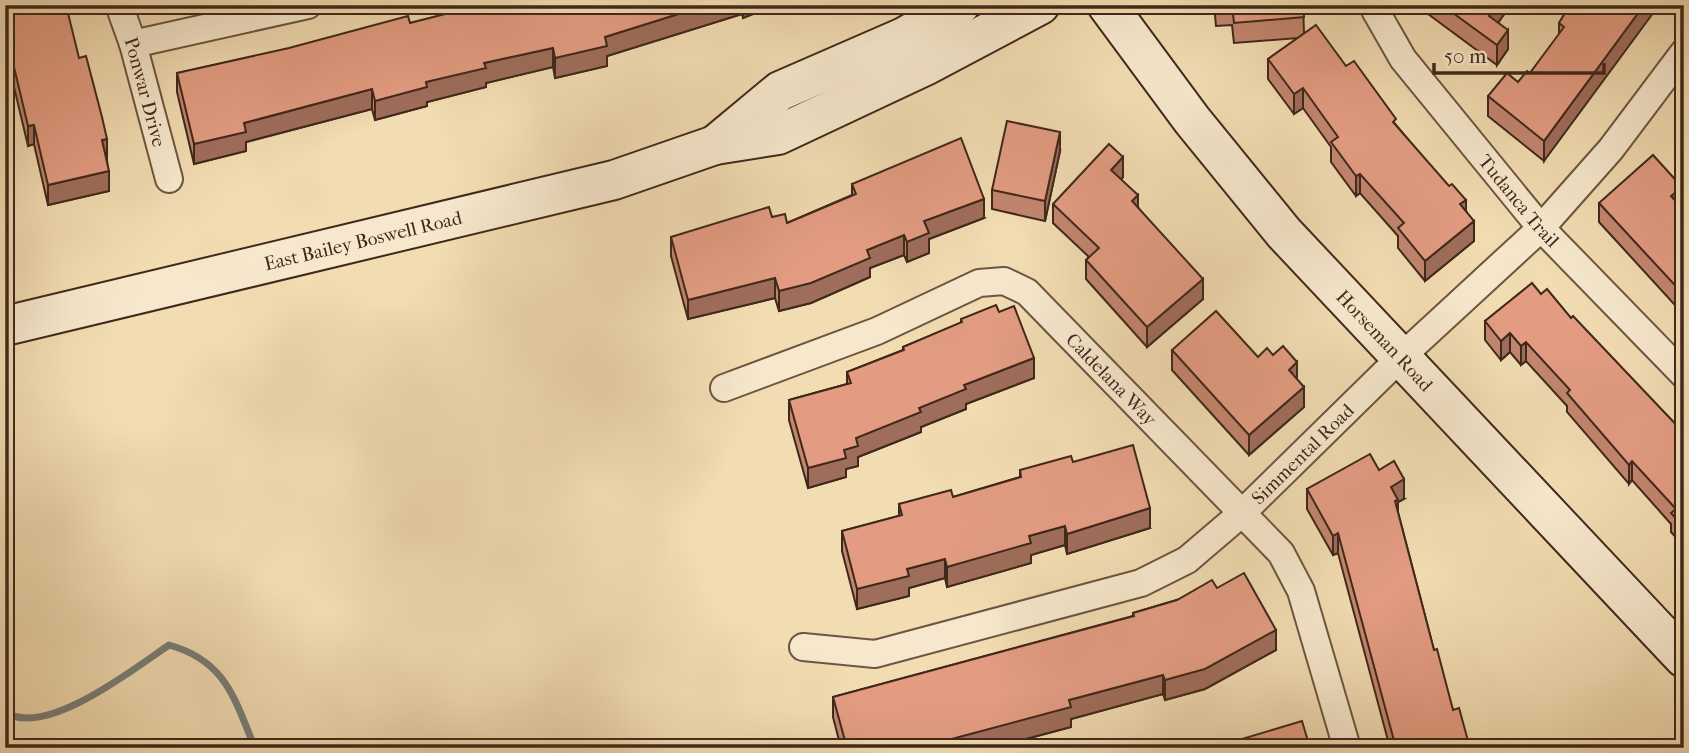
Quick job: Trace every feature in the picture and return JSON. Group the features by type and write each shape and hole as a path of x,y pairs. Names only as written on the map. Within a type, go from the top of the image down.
{"street":[{"name":"Ponwar Drive","path":"119,5 133,44 169,179"},
{"path":"133,44 308,5"},
{"name":"East Bailey Boswell Road","path":"715,145 780,91 904,37 960,5"},
{"name":"East Bailey Boswell Road","path":"5,326 614,180 715,145 778,135 927,65 1040,5"},
{"name":"Horseman Road","path":"1107,5 1192,120 1284,233 1684,658"},
{"name":"Tudanca Trail","path":"1376,8 1403,60 1541,228 1684,375"},
{"name":"Simmental Road","path":"803,647 875,654 1141,583 1187,560 1242,513 1400,358 1541,228 1611,149 1684,52"},
{"name":"Caldelana Way","path":"724,388 877,331 979,283 1004,281 1038,301 1281,553 1301,591 1347,748"}],"building":[{"path":"5,5 66,5 79,58 86,56 102,117 107,139 102,140 109,171 48,185 34,125 28,126 5,29"},
{"path":"707,5 605,37 607,46 555,58 553,48 484,63 486,68 426,82 427,87 375,101 372,89 244,123 246,132 194,144 177,73 289,48 408,16 410,23 449,13 447,7"},
{"path":"1232,5 1303,5 1304,17 1234,23"},
{"path":"1442,5 1496,5 1489,16 1508,30 1497,45"},
{"path":"1570,5 1644,5 1544,141 1488,96 1507,73 1518,82 1527,71 1530,73 1564,27 1559,23"},
{"path":"1316,25 1346,66 1354,61 1396,119 1393,122 1449,186 1452,184 1466,200 1460,204 1474,221 1425,261 1398,228 1404,223 1360,174 1356,176 1331,142 1338,137 1303,88 1294,94 1268,59"},
{"path":"1684,97 1684,113 1676,108"},
{"path":"1007,121 1060,132 1045,201 992,190"},
{"path":"961,138 984,199 924,221 929,233 907,242 904,235 867,250 870,258 811,283 779,291 775,278 688,300 671,237 769,207 772,217 785,214 787,223 856,194 852,184"},
{"path":"1109,144 1123,157 1111,170 1138,195 1132,201 1203,279 1147,327 1086,260 1099,248 1053,204"},
{"path":"1653,155 1682,187 1671,196 1684,210 1684,295 1599,203"},
{"path":"1532,283 1541,294 1547,289 1571,318 1573,316 1684,433 1684,527 1671,513 1676,509 1632,461 1629,465 1567,393 1570,390 1526,342 1521,346 1510,333 1501,341 1485,321"},
{"path":"996,305 999,312 1014,306 1034,358 964,385 966,389 919,408 921,412 856,438 858,446 844,450 846,458 808,468 789,400 851,383 847,372 904,350 903,347"},
{"path":"1216,311 1258,357 1267,348 1273,355 1283,346 1297,362 1289,370 1304,387 1249,435 1172,350"},
{"path":"1133,445 1150,508 1067,534 1065,526 1029,536 1031,543 947,567 945,559 907,569 909,576 857,589 842,531 902,515 899,504 951,490 953,497 1021,477 1020,470 1071,456 1073,462"},
{"path":"1370,454 1379,470 1394,461 1404,479 1391,487 1398,500 1395,501 1434,650 1437,649 1453,710 1459,708 1470,748 1396,748 1338,533 1333,536 1307,489"},
{"path":"1244,573 1276,630 1205,669 1165,680 1163,675 1069,700 1071,707 918,748 913,748 912,743 896,748 847,748 833,697 1134,616 1133,613 1177,600 1212,580 1217,588"},
{"path":"1302,721 1310,748 1212,748"}],"waterway":[{"path":"5,712 22,718 43,716 66,709 113,683 169,645 188,652 216,671 234,698 255,748"}]}
